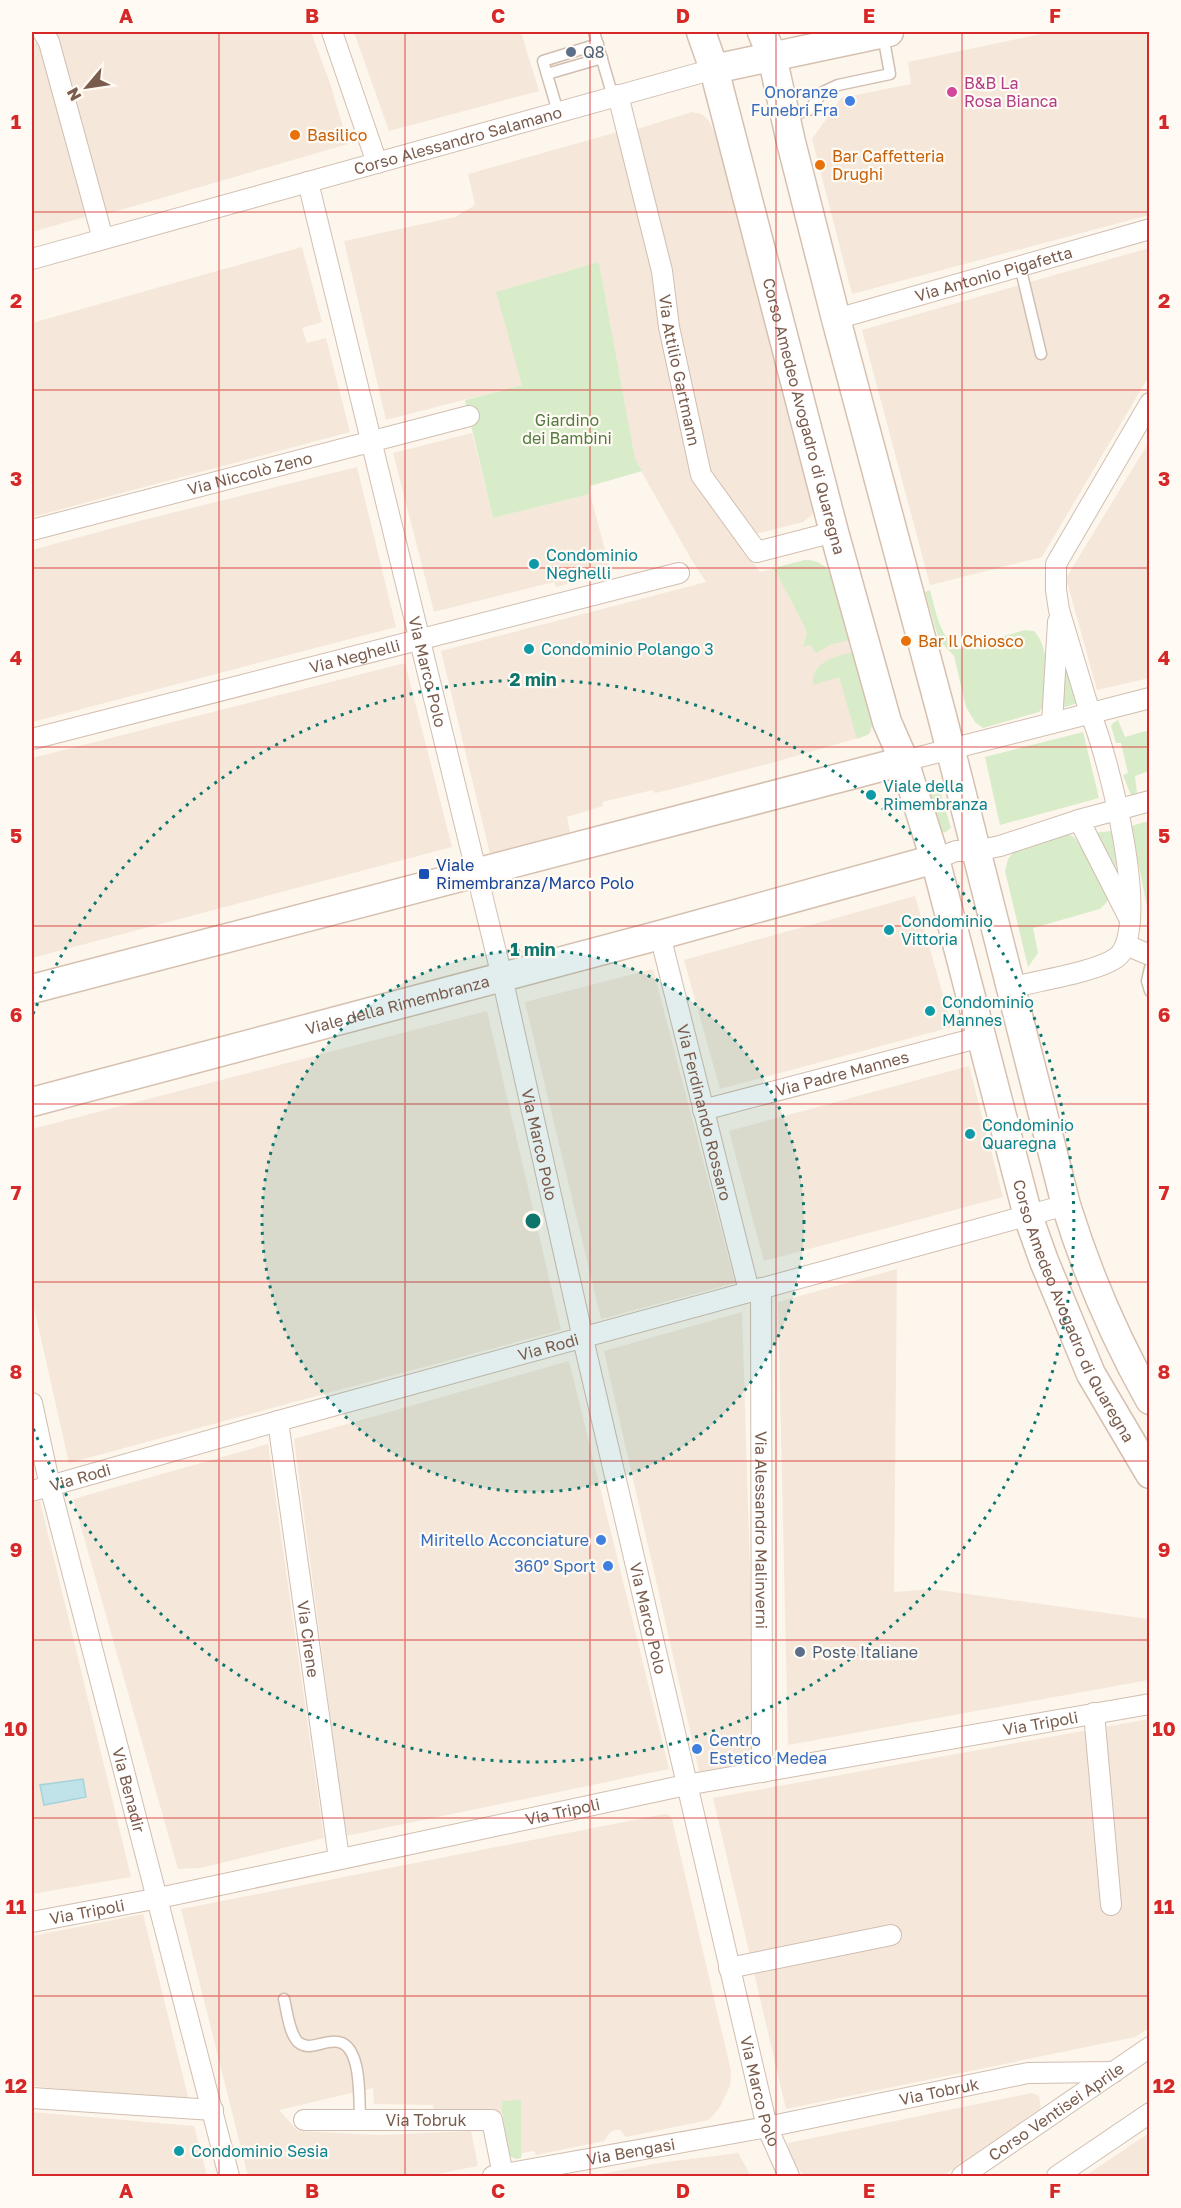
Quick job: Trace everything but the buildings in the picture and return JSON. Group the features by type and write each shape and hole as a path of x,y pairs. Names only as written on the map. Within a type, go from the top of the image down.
{"main road":[{"name":"Corso Amedeo Avogadro di Quaregna","path":"701,32 714,69 834,532 887,722 904,761 935,859 1028,1216 1044,1261 1091,1374 1149,1474"},
{"name":"Corso Alessandro Salamano","path":"714,69 767,44 886,32"},
{"path":"767,44 836,319 950,750"},
{"name":"Corso Amedeo Avogadro di Quaregna","path":"950,750 1066,1205 1087,1269 1126,1359 1149,1400"},
{"path":"32,989 904,761"},
{"name":"Viale della Rimembranza","path":"32,1102 660,935 935,859"}],"street":[{"path":"43,32 49,42 103,239"},
{"path":"332,32 377,163"},
{"name":"Corso Alessandro Salamano","path":"32,259 714,69"},
{"name":"Via Attilio Gartmann","path":"616,96 662,271 671,337 701,475 757,552 834,532"},
{"name":"Via Marco Polo","path":"308,182 502,977 686,1785 767,2127 789,2176"},
{"name":"Via Antonio Pigafetta","path":"836,319 1149,229"},
{"path":"1010,988 1100,966 1118,957 1126,945 1130,931 1130,888 1119,809 1097,729 1090,714 1059,610 1056,564 1147,412"},
{"name":"Via Niccolò Zeno","path":"32,530 469,416"},
{"name":"Via Neghelli","path":"32,739 679,573"},
{"path":"1052,723 1059,610"},
{"path":"904,761 1149,698"},
{"path":"935,859 956,852 1000,846 1079,820 1149,801"},
{"path":"1079,820 1129,918"},
{"name":"Via Ferdinando Rossaro","path":"660,935 703,1110 755,1290"},
{"path":"1126,945 1149,955"},
{"name":"Via Padre Mannes","path":"703,1110 981,1036"},
{"name":"Via Rodi","path":"41,1488 278,1420 1066,1205"},
{"name":"Via Alessandro Malinverni","path":"755,1290 762,1772"},
{"name":"Via Benadir","path":"32,1403 41,1488 159,1898 230,2176"},
{"name":"Via Cirene","path":"278,1420 339,1859"},
{"name":"Via Tripoli","path":"32,1922 159,1898 686,1785 1149,1704"},
{"name":"Via Tripoli","path":"1094,1713 1111,1905"},
{"path":"729,1968 891,1935"},
{"name":"Corso Ventisei Aprile","path":"962,2176 1149,2047"},
{"name":"Via Tobruk","path":"767,2127 1028,2073 1114,2072"},
{"path":"32,2098 213,2110"},
{"path":"1057,2176 1149,2113"},
{"name":"Via Tobruk","path":"304,2120 492,2120 498,2176"},
{"name":"Via Bengasi","path":"498,2176 578,2169 767,2127"}],"lane":[{"path":"594,32 616,96"},
{"path":"786,117 809,110 823,92 838,85 890,74 886,32"},
{"path":"558,112 543,61 598,44"},
{"path":"547,74 602,58"},
{"path":"1020,266 1041,354"},
{"path":"1149,968 1147,981 1149,990"},
{"path":"284,1999 294,2037 300,2044 308,2047 341,2042 356,2058 360,2120"}],"shaded area":[{"path":"51,32 311,32 331,86 348,144 103,215"},
{"path":"354,32 521,32 539,91 389,131"},
{"path":"1050,32 1149,32 1149,215 852,294 812,139 841,98 911,84 908,62"},
{"path":"43,40 92,215 32,232 32,44"},
{"path":"692,112 702,114 709,121 718,139 815,506 812,515 803,522 752,535 707,473 634,130"},
{"path":"621,131 659,288 696,480 760,572 805,560 818,562 828,570 832,576 872,724 871,732 865,736 782,760 669,790 655,793 653,790 602,802 603,806 567,817 570,832 490,854 441,651 706,582 635,460 599,262 522,385 386,420 344,241 455,217 475,205 468,174"},
{"path":"302,247 322,322 302,328 307,343 326,338 350,432 32,517 32,323"},
{"path":"1149,248 1149,376 1042,557 930,585 862,330"},
{"path":"472,433 493,518 590,494 611,572 556,587 554,582 434,612 393,453"},
{"path":"1149,442 1149,678 1097,690 1066,578"},
{"path":"357,467 396,627 32,722 32,550"},
{"path":"405,663 452,847 32,958 32,758"},
{"path":"915,896 952,1027 720,1089 684,960"},
{"path":"653,969 735,1283 601,1319 525,1002"},
{"path":"487,1011 561,1330 69,1463 32,1299 32,1129"},
{"path":"969,1066 1003,1197 764,1261 729,1131"},
{"path":"897,1269 894,1592 932,1589 1149,1619 1149,1680 788,1745 778,1302"},
{"path":"742,1312 756,1764 700,1775 604,1351"},
{"path":"569,1361 669,1769 346,1836 294,1439"},
{"path":"268,1444 324,1838 201,1868 178,1869 73,1499"},
{"path":"40,1501 131,1877 32,1894 32,1503"},
{"path":"1149,1719 1149,2028 1135,2037 786,2109 713,1798"},
{"path":"664,1814 669,1815 672,1819 731,2071 730,2086 720,2107 709,2120 626,2137 620,2130 615,2130 610,2132 604,2141 536,2155 534,2151 522,2153 521,2158 516,2159 510,2156 502,2113 434,2111 433,2105 374,2104 373,2088 279,2110 298,2131 380,2135 471,2131 478,2166 427,2176 248,2176 181,1909"},
{"path":"143,1914 189,2101 32,2086 32,1936"},
{"path":"1032,2093 1039,2096 1041,2108 943,2176 804,2176 790,2159 788,2143"},
{"path":"32,2112 194,2126 207,2176 32,2176"},
{"path":"1149,2133 1149,2176 1085,2176"},
{"path":"738,2153 751,2176 596,2175 659,2163"}],"green space":[{"name":"Giardino dei Bambini","path":"599,262 635,459 642,471 590,486 590,494 493,518 465,400 522,385 496,292"},
{"path":"805,560 821,564 832,576 850,640 832,644 816,653 810,645 803,647 807,633 805,627 774,568"},
{"path":"930,590 943,631 947,638 960,649 1025,630 1034,631 1043,647 1046,666 1044,705 1039,712 983,728 975,722 966,707 954,656 939,640 925,592"},
{"path":"853,652 872,724 869,734 857,739 839,677 813,685 813,677 820,665 832,658"},
{"path":"1064,653 1078,703 1059,709"},
{"path":"1118,720 1125,737 1149,730 1149,771 1135,776 1137,793 1131,795 1123,775 1128,773 1121,743 1116,743 1111,726"},
{"path":"1083,732 1099,798 1000,825 985,757"},
{"path":"937,787 940,790 951,828 940,833 928,794 930,790"},
{"path":"1149,821 1149,917 1131,826"},
{"path":"1111,831 1115,835 1116,872 1093,833"},
{"path":"1069,834 1075,838 1108,892 1107,902 1100,909 1033,928 1038,953 1028,967 1005,871 1008,859 1017,848"},
{"path":"521,2100 521,2158 516,2159 510,2156 502,2101"}],"water":[{"path":"83,1779 86,1797 44,1805 40,1785"}],"place":[{"name":"Q8","path":"571,52"},
{"name":"B&B La Rosa Bianca","path":"952,92"},
{"name":"Onoranze Funebri Fra","path":"850,101"},
{"name":"Basilico","path":"295,135"},
{"name":"Bar Caffetteria Drughi","path":"820,165"},
{"name":"Condominio Neghelli","path":"534,564"},
{"name":"Bar Il Chiosco","path":"906,641"},
{"name":"Condominio Polango 3","path":"529,649"},
{"name":"Viale della Rimembranza","path":"871,795"},
{"name":"Viale Rimembranza/Marco Polo","path":"424,874"},
{"name":"Condominio Vittoria","path":"889,930"},
{"name":"Condominio Mannes","path":"930,1011"},
{"name":"Condominio Quaregna","path":"970,1134"},
{"name":"Miritello Acconciature","path":"601,1540"},
{"name":"360° Sport","path":"608,1566"},
{"name":"Poste Italiane","path":"800,1652"},
{"name":"Centro Estetico Medea","path":"697,1749"},
{"name":"Condominio Sesia","path":"179,2151"}]}
